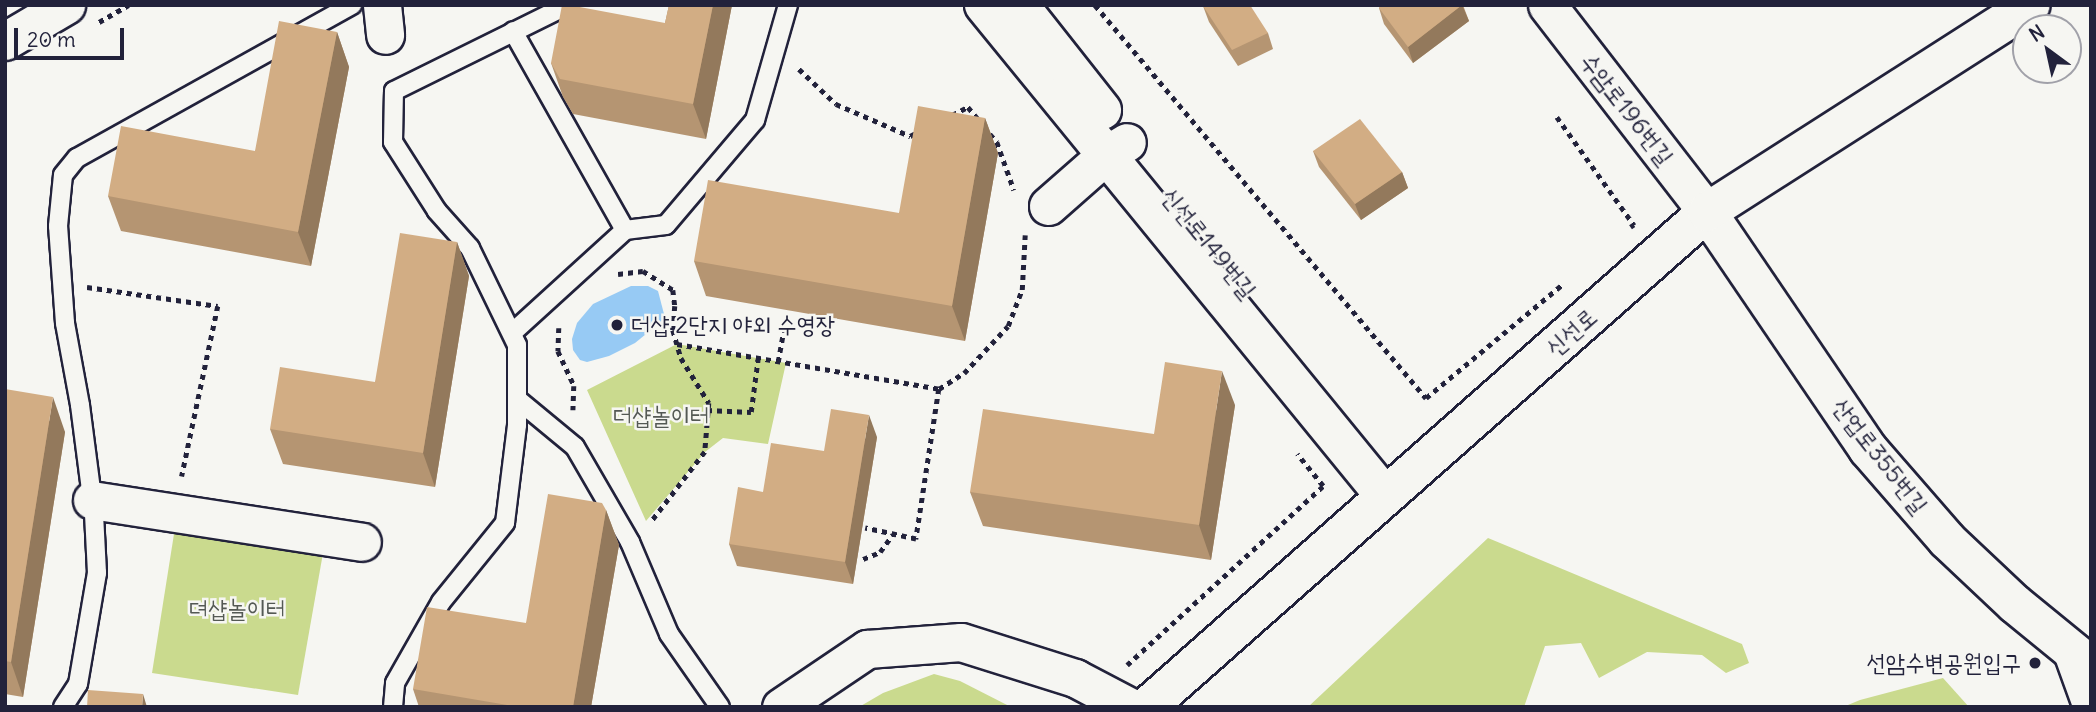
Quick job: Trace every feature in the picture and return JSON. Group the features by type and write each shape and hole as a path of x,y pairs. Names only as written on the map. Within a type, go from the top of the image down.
{"street":[{"path":"5,41 66,5"},
{"path":"984,5 1117,148 1030,207"},
{"name":"신선로149번길","path":"1018,5 1117,148 1392,488"},
{"name":"수암로196번길","path":"1547,5 1707,212"},
{"name":"신선로","path":"1147,707 1707,212 2031,5"},
{"name":"산업로355번길","path":"1707,212 1868,449 1947,540 2015,604 2082,659"},
{"path":"92,500 362,541"},
{"path":"781,707 867,649 961,642 1075,678 1130,707"},
{"path":"2082,659 2091,702"}],"lane":[{"path":"63,707 78,684 97,573 92,500 80,405 65,323 58,226 64,174 77,158 352,5"},
{"path":"393,707 395,683 441,602 505,523 517,425 517,345 470,248 437,211 393,142 394,91 568,5"},
{"path":"512,333 625,230 666,225 755,120 788,5"},
{"path":"513,31 625,230"},
{"path":"517,399 575,447 630,542 669,634 720,707"}],"path":[{"path":"1095,5 1426,398 1572,277"},
{"path":"812,80 836,104 910,136 922,130"},
{"path":"677,344 939,388 964,373 1008,326 1022,290 1030,207 997,142 968,107 945,119"},
{"path":"1558,117 1634,225 1623,233"},
{"path":"612,278 620,274 643,271 673,290 673,330 681,359 709,403 705,452 658,515 630,542"},
{"path":"63,283 218,306 173,514"},
{"path":"778,362 785,323"},
{"path":"559,324 558,351 575,386"},
{"path":"708,410 751,412 758,358"},
{"path":"865,528 916,539 939,388"},
{"path":"1114,662 1126,666 1323,486 1289,444"},
{"path":"863,559 880,552 893,534"}],"green space":[{"name":"더샵놀이터","path":"677,344 786,363 768,444 723,438 705,452 646,521 587,390"},
{"name":"뎌샵놀이터","path":"177,515 326,536 298,695 152,673"},
{"path":"1488,538 1742,644 1749,663 1726,673 1702,655 1647,652 1599,678 1581,643 1545,646 1524,707 1308,707"},
{"path":"934,674 960,681 1011,707 859,707 883,693"},
{"path":"1943,678 1969,707 1843,707 1860,700"}],"water":[{"name":"더샵 2단지 야외 수영장","path":"631,286 648,286 658,291 664,314 662,321 635,343 609,356 587,362 580,360 573,350 572,339 577,323 593,304"}],"building":[{"path":"562,5 665,23 669,5 713,5 693,104 560,79 551,63"},
{"path":"1250,5 1268,33 1232,50 1203,6"},
{"path":"1381,5 1462,5 1408,47 1379,8"},
{"path":"279,21 337,32 298,232 108,196 121,126 255,151"},
{"path":"918,106 985,118 952,306 694,261 708,180 899,213"},
{"path":"1360,119 1402,172 1355,204 1313,151"},
{"path":"400,233 457,242 423,453 270,429 280,367 375,382"},
{"path":"1165,362 1222,371 1199,525 970,492 983,409 1154,434"},
{"path":"5,389 53,397 11,662 5,661"},
{"path":"831,409 869,415 845,562 729,544 738,487 763,492 771,443 824,451"},
{"path":"548,494 602,503 606,510 573,707 519,707 413,689 427,607 526,623"},
{"path":"88,690 143,694 142,707 87,707"}],"place":[{"name":"더샵 2단지 야외 수영장","path":"617,325"},
{"name":"선암수변공원입구","path":"2035,663"}]}
